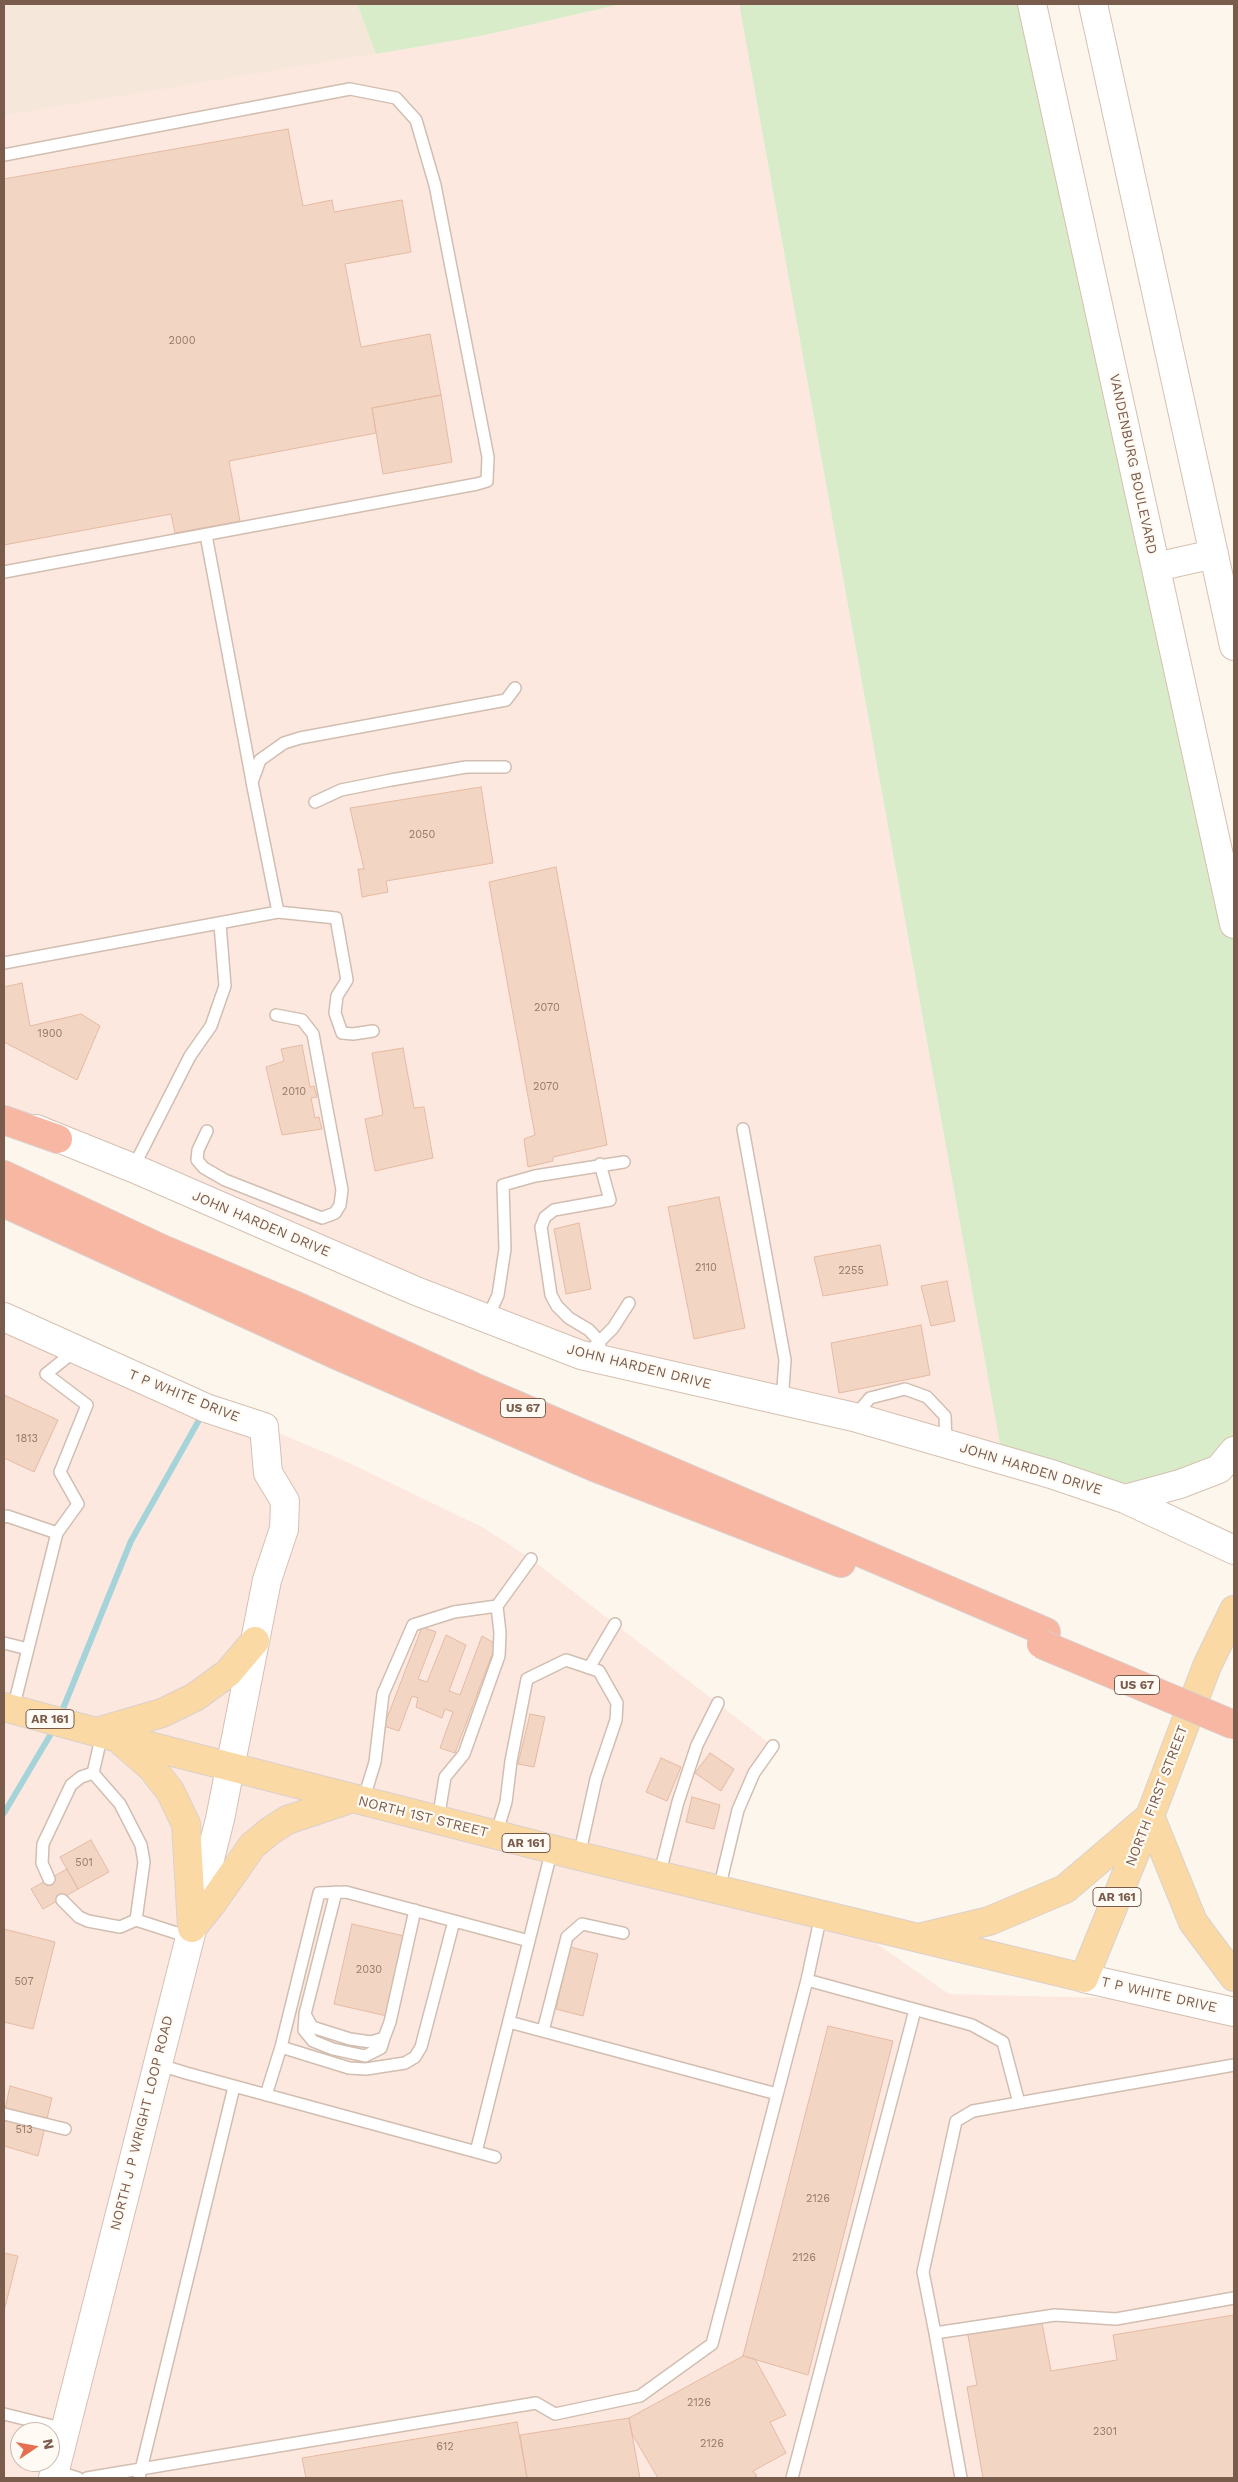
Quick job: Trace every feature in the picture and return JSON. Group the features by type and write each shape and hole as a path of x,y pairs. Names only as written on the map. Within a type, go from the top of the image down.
{"highway":[{"path":"4,1120 58,1139"},
{"name":"US 67","path":"4,1175 162,1249 294,1305 474,1387 1043,1638 1234,1725"},
{"name":"US 67","path":"4,1203 339,1356 585,1463 891,1582 1234,1710"}],"main road":[{"name":"VANDENBURG BOULEVARD","path":"1032,4 1234,924"},
{"path":"1093,4 1234,646"},
{"path":"1156,567 1214,554"},
{"name":"JOHN HARDEN DRIVE","path":"4,1115 58,1139 133,1168 487,1320 593,1352 782,1402 854,1416 1051,1474 1125,1499 1234,1550"},
{"name":"T P WHITE DRIVE","path":"4,1317 206,1408 264,1427 268,1473 285,1501 284,1528 267,1580 232,1768"},
{"path":"1125,1499 1180,1484 1219,1469 1234,1451"},
{"name":"NORTH FIRST STREET","path":"1084,1978 1150,1816 1207,1666 1234,1610"},
{"path":"105,1735 162,1713 195,1696 228,1673 255,1641"},
{"path":"1207,1666 1234,1648"},
{"name":"NORTH 1ST STREET","path":"8,1708 232,1768 832,1918"},
{"path":"105,1735 152,1768 170,1791 186,1824 190,1932"},
{"name":"NORTH J P WRIGHT LOOP ROAD","path":"62,2476 65,2429 232,1768"},
{"path":"190,1932 214,1902 252,1846 270,1831 287,1820 358,1800"},
{"path":"918,1938 989,1921 1065,1890 1150,1816 1193,1922 1234,1977"},
{"name":"AR 161","path":"832,1918 1084,1978"},
{"name":"T P WHITE DRIVE","path":"1084,1978 1234,2012"}],"lane":[{"path":"4,155 350,89 396,98 416,120 435,185 488,457 487,481 4,572"},
{"path":"206,535 278,912"},
{"path":"252,782 260,760 284,743 353,728 506,700 515,688"},
{"path":"315,802 341,790 391,780 466,767 505,767"},
{"path":"4,963 278,912 336,918 347,980 337,996 335,1013 342,1033 353,1034 373,1031"},
{"path":"133,1168 190,1056 211,1026 225,986 220,924"},
{"path":"207,1131 198,1150 197,1160 204,1168 225,1180 322,1218 335,1213 340,1205 342,1190 313,1034 309,1026 302,1020 276,1015"},
{"path":"743,1129 786,1360 782,1402"},
{"path":"487,1320 498,1295 505,1249 503,1185 535,1176 600,1164 624,1162"},
{"path":"593,1352 589,1330 569,1318 557,1306 551,1295 541,1227 545,1217 554,1210 610,1200 600,1164"},
{"path":"593,1352 613,1328 629,1304"},
{"path":"8,1708 28,1649 57,1533 78,1504 60,1472 87,1405 46,1374 76,1350"},
{"path":"854,1416 870,1398 905,1389 927,1397 945,1416 946,1444"},
{"path":"4,1517 7,1516 57,1533"},
{"path":"438,1820 445,1777 464,1754 499,1656 500,1633 497,1606 531,1560"},
{"path":"358,1800 375,1762 383,1694 414,1625 454,1612 497,1606"},
{"path":"589,1668 615,1624"},
{"path":"4,1643 28,1649"},
{"path":"496,1835 506,1802 511,1761 527,1679 566,1660 599,1672 616,1703 616,1720 596,1778 579,1856"},
{"path":"659,1876 678,1802 697,1745 718,1703"},
{"path":"93,1773 105,1735"},
{"path":"719,1889 738,1810 754,1773 774,1746"},
{"path":"49,1879 42,1863 43,1844 71,1785 81,1777 93,1773"},
{"path":"93,1773 120,1804 141,1844 144,1862 136,1920"},
{"path":"476,2152 552,1849"},
{"path":"336,1892 306,2014 312,2027 322,2031 371,2042 384,2038 390,2022 415,1910"},
{"path":"266,2096 281,2047 319,1893 346,1892 529,1941"},
{"path":"62,1900 79,1917 88,1921 120,1927 136,1920 190,1932"},
{"path":"88,2478 140,2474 536,2403 554,2414 640,2396 712,2344 807,1980 832,1918"},
{"path":"281,2047 349,2068 366,2069 405,2063 415,2057 422,2047 454,1921"},
{"path":"543,2031 567,1937 582,1924 624,1933"},
{"path":"807,1980 972,2025 1003,2042 1019,2103"},
{"path":"792,2478 915,2010"},
{"path":"509,2022 777,2094"},
{"path":"157,2064 266,2096 495,2158"},
{"path":"961,2478 923,2272 956,2121 973,2111 1234,2065"},
{"path":"140,2474 234,2087"},
{"path":"4,2114 65,2129"},
{"path":"935,2333 1055,2315 1116,2319 1234,2298"},
{"path":"4,2414 65,2429"}],"shaded area":[{"path":"4,4 357,4 376,54 4,116"},
{"path":"622,4 739,4 1003,1461 666,1375 4,1115 4,116 481,36"},
{"path":"4,1317 345,1461 484,1528 531,1559 773,1746 754,1773 719,1889 844,1921 949,1994 1184,2000 1234,2012 1234,2478 4,2478"}],"green space":[{"path":"357,4 622,4 481,36 376,54"},
{"path":"739,4 1032,4 1234,924 1234,1459 1125,1499 1003,1461"}],"building":[{"path":"288,129 303,206 332,200 334,212 402,200 411,252 345,264 361,347 430,334 441,395 372,408 376,433 229,461 240,521 175,533 171,514 4,545 4,179"},
{"path":"441,395 452,462 383,474 372,408"},
{"path":"481,787 493,863 386,881 388,892 362,897 358,869 364,869 350,808"},
{"path":"556,867 607,1145 553,1157 553,1161 528,1167 524,1139 535,1135 489,882"},
{"path":"22,983 30,1026 81,1014 100,1026 77,1080 4,1042 4,987"},
{"path":"302,1045 310,1087 314,1086 317,1097 311,1098 315,1118 319,1117 322,1129 282,1135 266,1067 284,1061 281,1049"},
{"path":"403,1048 414,1108 424,1107 433,1158 375,1171 365,1119 383,1115 372,1053"},
{"path":"719,1197 745,1328 694,1339 668,1207"},
{"path":"579,1223 591,1289 566,1294 554,1229"},
{"path":"880,1245 888,1285 823,1296 814,1257"},
{"path":"947,1281 955,1321 931,1326 921,1286"},
{"path":"921,1325 930,1375 839,1393 831,1343"},
{"path":"4,1395 58,1420 34,1472 4,1458"},
{"path":"422,1627 436,1632 418,1679 427,1682 446,1635 466,1645 449,1691 460,1695 482,1636 496,1644 455,1753 440,1748 453,1712 445,1709 442,1718 416,1707 418,1698 412,1696 399,1731 384,1726"},
{"path":"530,1714 545,1717 534,1767 518,1764"},
{"path":"710,1753 734,1769 721,1791 695,1773"},
{"path":"661,1758 681,1767 667,1801 646,1792"},
{"path":"692,1797 720,1805 714,1829 686,1822"},
{"path":"91,1840 109,1872 78,1889 60,1857"},
{"path":"67,1869 78,1889 43,1909 31,1889"},
{"path":"352,1924 404,1936 387,2016 334,2004"},
{"path":"4,1929 55,1942 33,2029 4,2022"},
{"path":"570,1947 598,1954 583,2016 556,2009"},
{"path":"828,2026 893,2041 808,2375 743,2356"},
{"path":"10,2086 52,2098 38,2156 4,2146 4,2115"},
{"path":"4,2253 18,2256 4,2311"},
{"path":"1234,2315 1234,2478 983,2478 967,2387 977,2385 967,2330 1041,2318 1051,2371 1117,2360 1113,2335"},
{"path":"743,2356 755,2359 786,2415 770,2422 786,2453 753,2471 757,2476 753,2478 658,2478 632,2434 629,2418"},
{"path":"629,2418 640,2478 527,2478 520,2435"},
{"path":"517,2422 527,2478 306,2478 302,2458"}],"waterway":[{"path":"60,1716 131,1541 203,1413"},
{"path":"4,1813 55,1727"}]}
